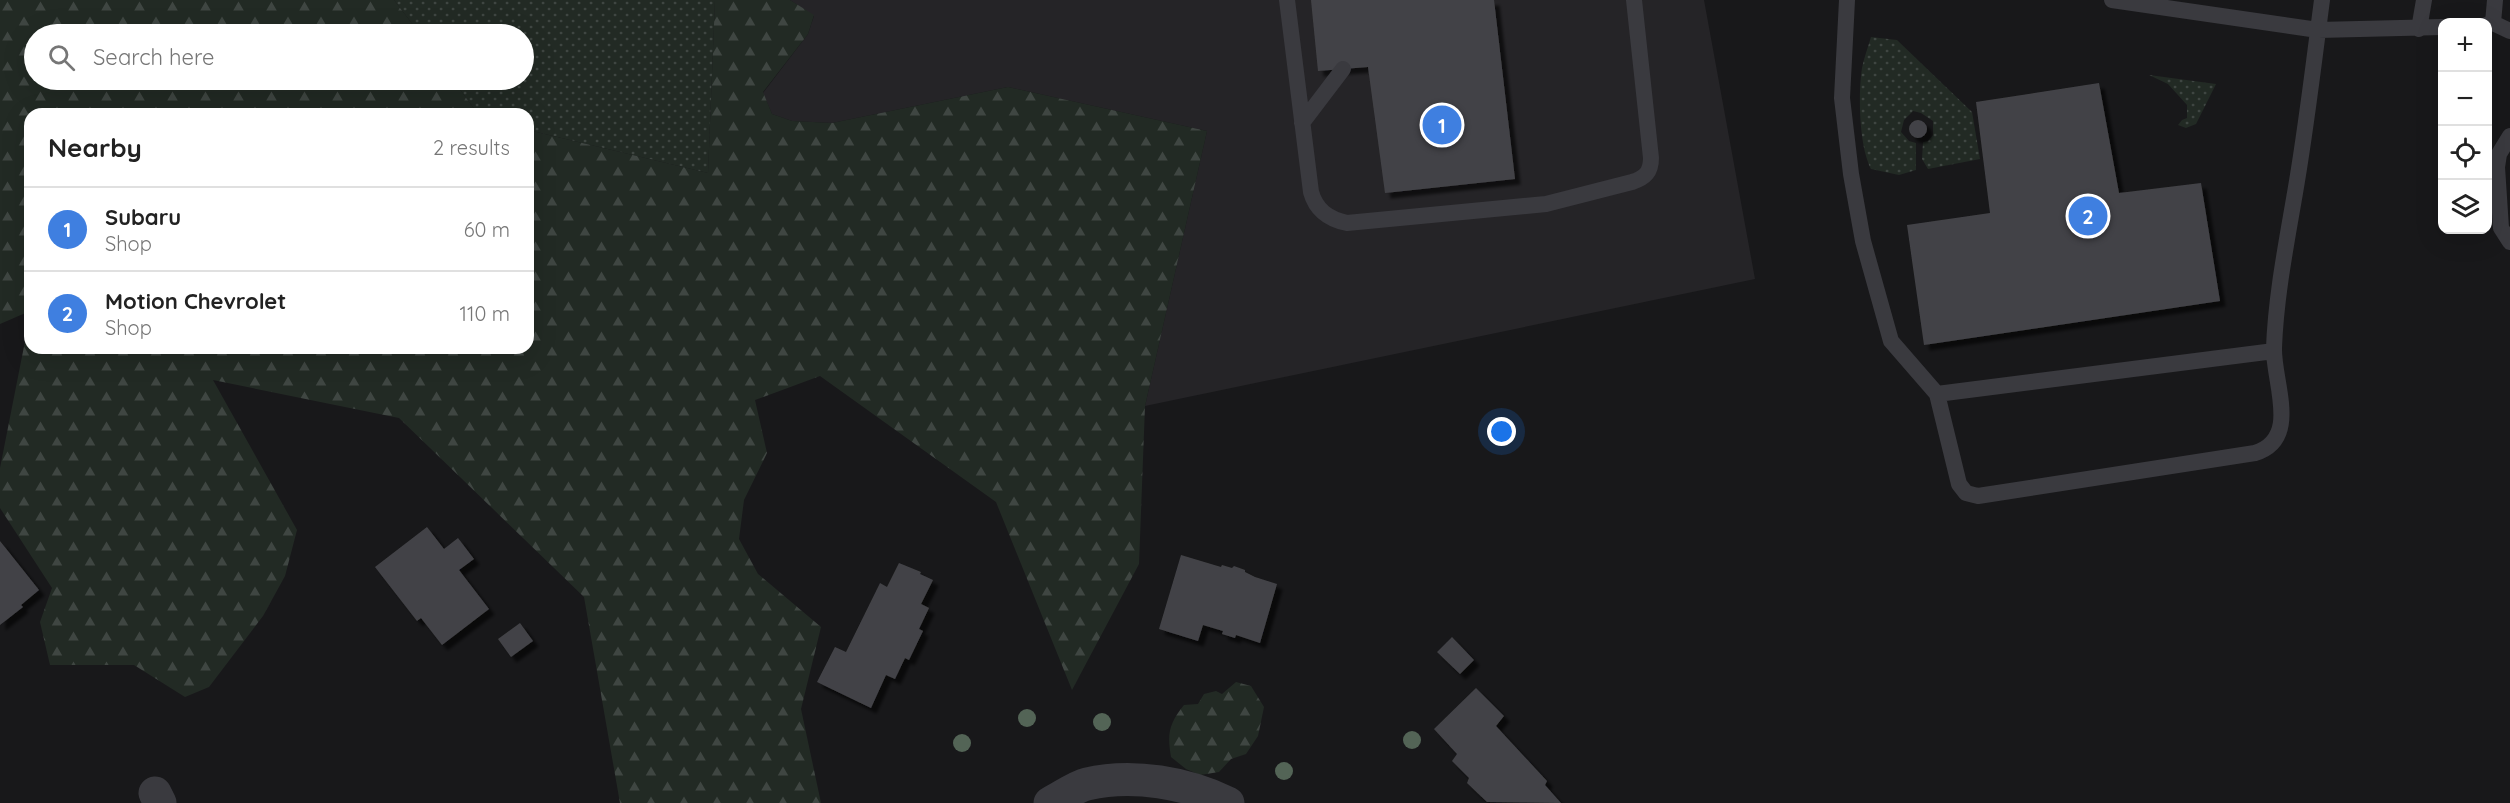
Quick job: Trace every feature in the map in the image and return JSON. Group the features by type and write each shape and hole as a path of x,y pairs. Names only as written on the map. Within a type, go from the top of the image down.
{"street":[{"path":"1050,803 1085,784 1118,779 1171,784 1228,803"}],"lane":[{"path":"1287,0 1311,192 1316,205 1329,217 1347,223 1546,204 1639,180 1648,173 1652,158 1634,0"},
{"path":"1847,0 1842,98 1851,174 1863,241 1891,341 1938,394 1959,484 1966,493 1978,496 2266,450 2277,438 2282,411 2274,351 2280,288 2311,94 2322,0"},
{"path":"2112,0 2318,30 2438,27"},
{"path":"2419,29 2424,0"},
{"path":"2491,18 2495,0"},
{"path":"2492,25 2510,31"},
{"path":"1302,123 1343,69"},
{"path":"2510,136 2499,154 2497,167 2500,228 2510,242"},
{"path":"1938,394 2274,351"}],"shaded area":[{"path":"790,0 1704,0 1755,279 1145,406 1207,131 1008,87 832,123 792,121 772,114 763,93 808,34 814,16"}],"green space":[{"path":"0,0 394,0 412,24 24,24 24,90 460,90 474,108 24,108 24,314 0,324"},
{"path":"394,0 715,0 708,173 534,131 534,108 474,108 460,90 534,90 534,24 412,24"},
{"path":"715,0 790,0 814,15 808,34 763,92 772,114 792,121 832,123 1008,87 1207,131 1145,406 1139,564 1072,690 996,502 820,376 755,400 767,453 744,500 739,539 758,574 821,627 801,709 821,803 620,803 584,597 399,418 213,380 297,530 285,576 263,616 209,687 185,697 134,665 50,665 40,622 52,588 0,508 0,468 24,346 24,354 534,354 534,131 708,173"},
{"path":"1871,37 1897,40 1972,112 1980,159 1928,169 1922,159 1923,142 1928,141 1933,135 1933,121 1913,111 1904,120 1901,132 1909,141 1916,143 1916,170 1899,175 1871,169 1862,134 1860,92 1862,68"},
{"path":"2149,75 2216,84 2196,124 2186,128 2178,125 2187,118 2187,105 2168,84"},
{"path":"1236,682 1251,686 1264,707 1258,736 1246,754 1231,759 1219,772 1200,775 1186,769 1171,757 1169,735 1175,718 1184,705 1198,704 1204,694 1216,691 1222,694"}],"building":[{"path":"1311,0 1494,0 1515,179 1385,193 1368,67 1318,71"},
{"path":"2099,83 2119,193 2201,183 2220,301 1924,345 1907,225 1990,213 1976,102"},
{"path":"1914,120 1922,120 1927,125 1925,136 1914,138 1909,133 1909,125"},
{"path":"427,527 444,549 458,538 474,559 459,570 489,609 442,645 421,618 417,621 375,567"},
{"path":"0,541 39,590 21,605 23,607 0,625"},
{"path":"1181,555 1221,567 1222,565 1232,568 1234,566 1255,577 1277,584 1260,643 1236,635 1235,638 1222,634 1223,631 1203,625 1198,641 1159,629"},
{"path":"899,563 933,580 921,604 929,608 919,629 923,631 909,660 905,658 895,679 886,675 871,708 817,682 835,647 846,652 880,583 887,587"},
{"path":"520,623 533,641 511,657 498,639"},
{"path":"1452,637 1474,660 1460,674 1437,652"},
{"path":"1476,688 1504,716 1496,726 1547,781 1545,785 1561,803 1487,802 1467,783 1469,778 1452,761 1457,754 1434,729"}],"place":[{"name":"Subaru","path":"1442,125"},
{"name":"Motion Chevrolet","path":"2088,216"}]}
